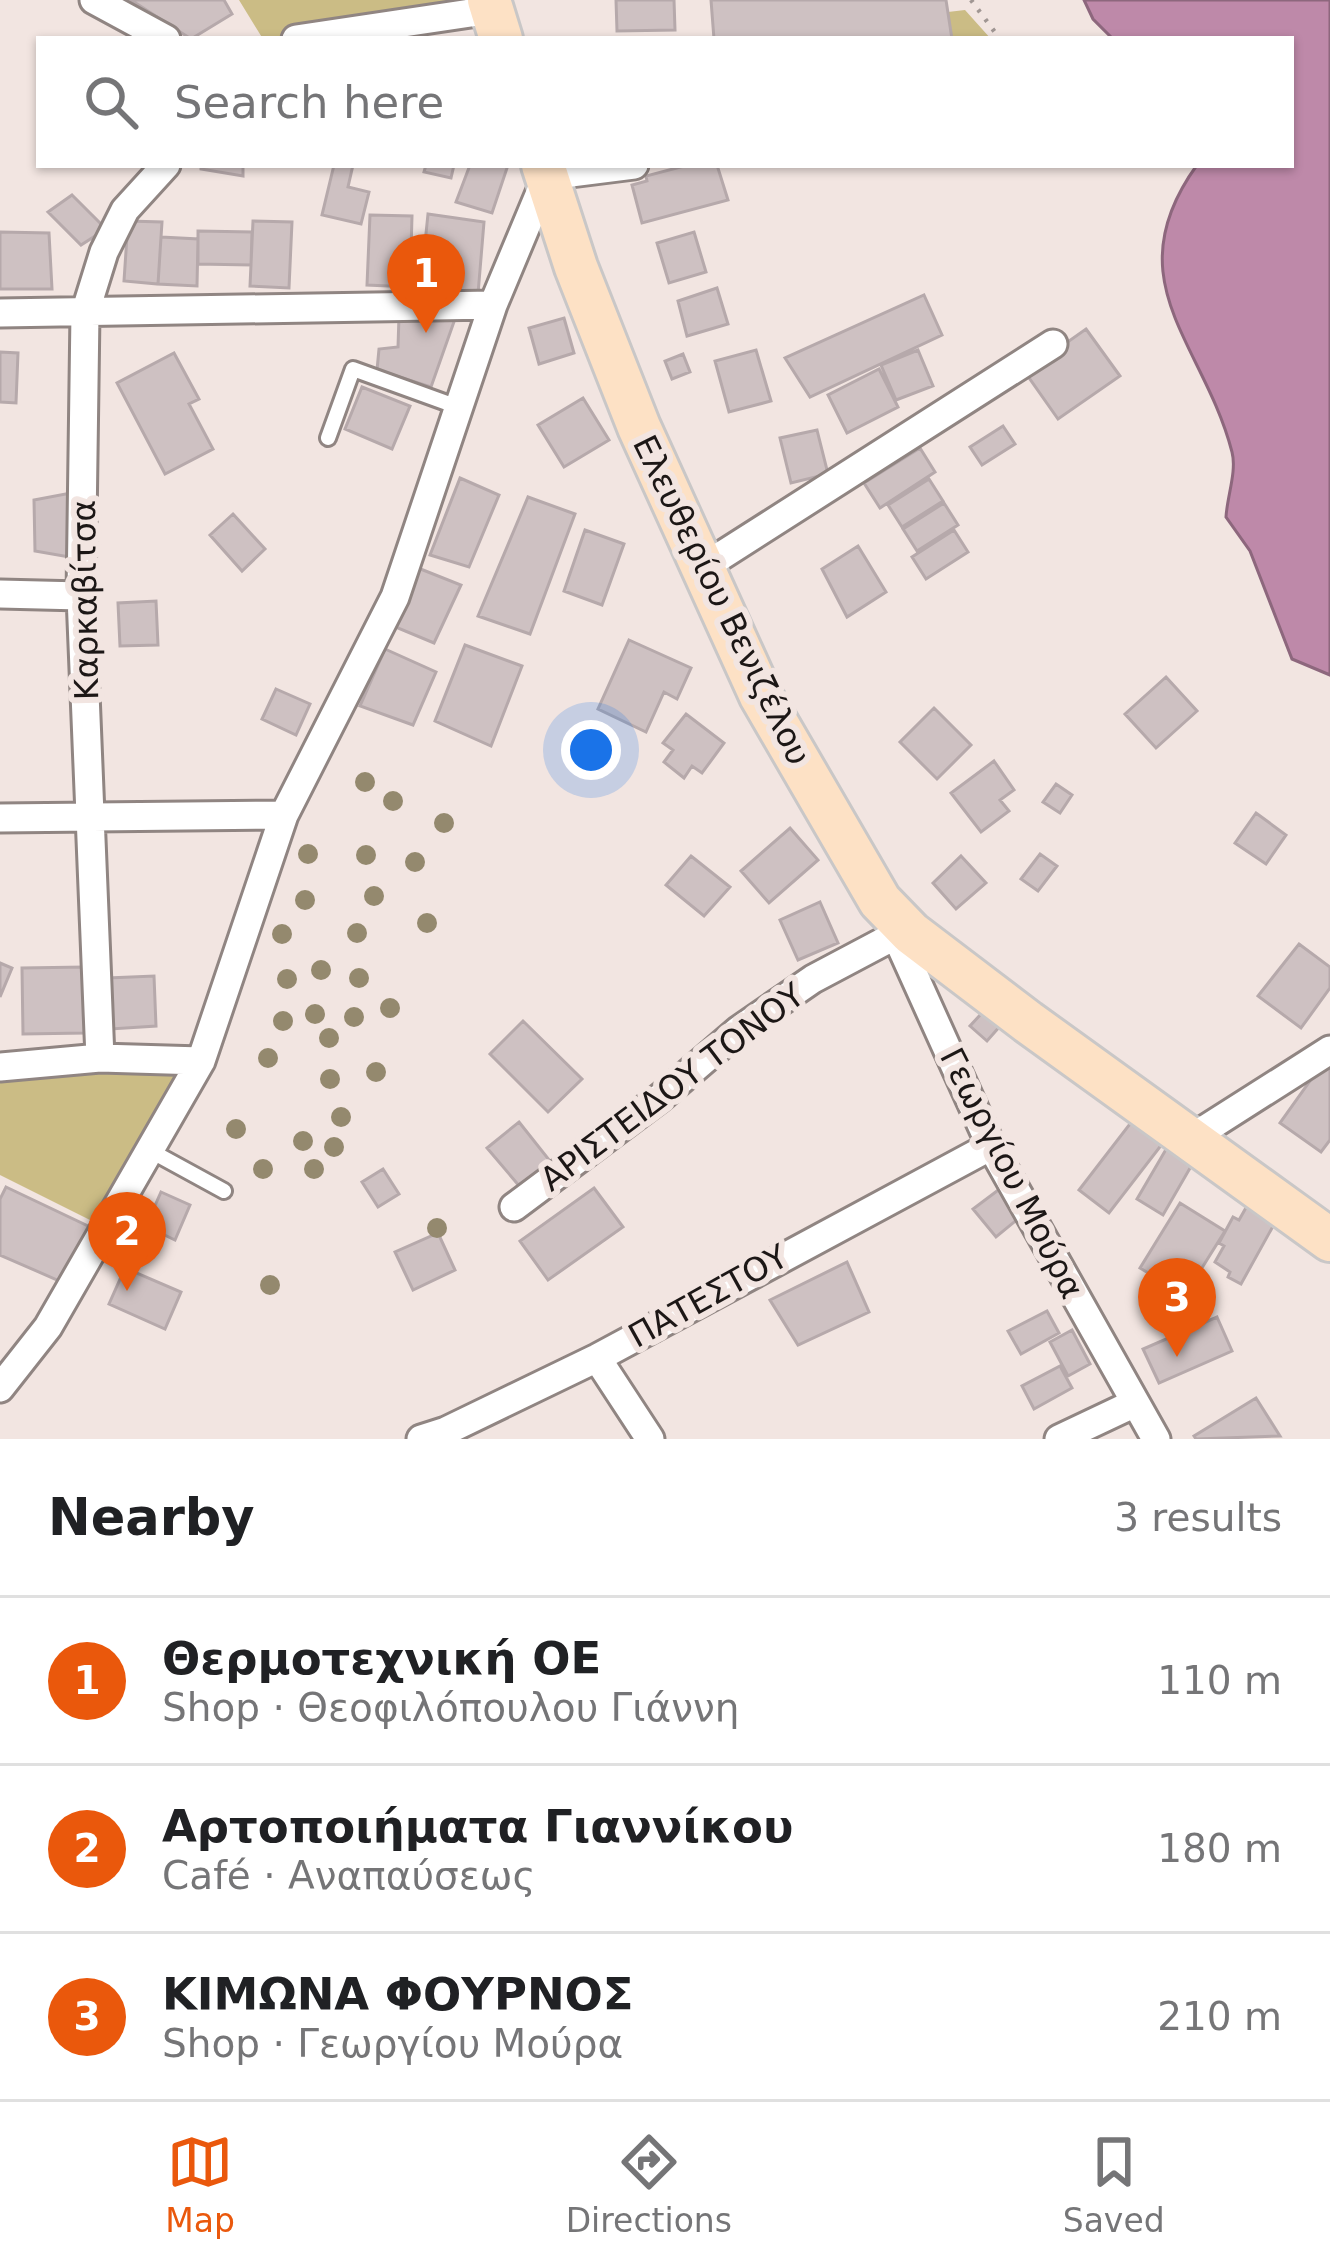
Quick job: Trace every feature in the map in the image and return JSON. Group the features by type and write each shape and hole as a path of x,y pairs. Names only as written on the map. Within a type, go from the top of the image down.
{"main road":[{"name":"Ελευθερίου Βενιζέλου","path":"545,171 576,267 639,427 760,696 888,918 1330,1240"}],"street":[{"path":"94,0 160,36"},
{"path":"322,36 494,16"},
{"name":"Καρκαβίτσα","path":"100,1058 81,596 85,313 104,252 124,209 163,168"},
{"path":"0,1388 48,1327 201,1061 284,815 394,596 493,305 545,171 590,168"},
{"path":"0,313 493,305"},
{"path":"702,568 1053,344"},
{"path":"0,593 81,596"},
{"path":"0,818 284,815"},
{"name":"Γεωργίου Μούρα","path":"888,918 992,1146 1156,1439"},
{"name":"ΑΡΙΣΤΕΙΔΟΥ ΤΟΝΟΥ","path":"514,1208 888,918"},
{"path":"933,1017 963,973"},
{"path":"1190,1139 1330,1050"},
{"path":"0,1067 100,1058 201,1061"},
{"name":"ΠΑΤΕΣΤΟΥ","path":"438,1436 597,1358 992,1146"},
{"path":"597,1358 650,1439"},
{"path":"1059,1439 1135,1403"}],"lane":[{"path":"328,438 353,369 458,406"},
{"path":"149,1150 224,1191"}],"path":[{"path":"971,0 998,36"}],"shaded area":[{"path":"239,0 473,0 310,36 261,36"},
{"path":"1084,0 1330,0 1330,675 1292,659 1250,551 1226,517 1232,452 1172,311 1164,278 1163,243 1173,206 1195,168 1294,168 1294,36 1110,36 1093,19"},
{"path":"965,10 988,36 952,36 948,12"},
{"path":"189,1070 96,1223 0,1175 0,1072"}],"building":[{"path":"131,0 224,0 232,14 196,36 186,36"},
{"path":"616,0 674,0 675,30 617,31"},
{"path":"711,0 946,0 952,36 714,36"},
{"path":"243,168 243,176 201,169"},
{"path":"333,168 352,168 348,187 369,192 361,224 322,215"},
{"path":"425,168 453,168 451,178 424,172"},
{"path":"469,168 507,168 492,213 456,202"},
{"path":"677,168 718,168 728,200 642,223 632,185 647,181 646,176"},
{"path":"72,195 106,229 81,245 48,212"},
{"path":"428,214 484,222 478,294 420,292"},
{"path":"370,215 412,216 410,287 367,285"},
{"path":"128,221 162,222 158,284 124,281"},
{"path":"253,221 292,222 289,288 250,286"},
{"path":"198,231 252,232 251,265 198,264"},
{"path":"0,232 49,233 52,289 0,289"},
{"path":"694,232 706,272 669,283 657,243"},
{"path":"161,237 198,239 197,286 158,284"},
{"path":"717,288 728,324 687,336 678,301"},
{"path":"924,295 942,335 810,397 785,358"},
{"path":"399,316 456,316 431,387 377,370 379,349 398,347"},
{"path":"564,318 574,353 539,364 529,328"},
{"path":"1086,329 1120,376 1058,419 1025,372"},
{"path":"756,350 771,401 729,412 715,361"},
{"path":"918,350 933,386 896,400 881,365"},
{"path":"0,352 18,353 16,403 0,402"},
{"path":"174,353 199,399 189,404 213,449 165,474 117,383"},
{"path":"683,354 690,372 672,379 665,361"},
{"path":"879,369 898,407 847,433 828,395"},
{"path":"362,387 410,406 392,449 345,429"},
{"path":"583,398 609,440 564,467 538,425"},
{"path":"1003,426 1015,444 982,465 970,447"},
{"path":"817,430 828,474 791,483 780,438"},
{"path":"920,448 935,472 880,508 864,483"},
{"path":"460,478 499,495 469,567 430,555"},
{"path":"929,479 943,501 902,527 888,505"},
{"path":"76,492 75,558 35,551 34,500"},
{"path":"528,497 575,514 530,634 478,616"},
{"path":"944,503 958,525 917,551 903,529"},
{"path":"233,514 265,549 242,571 210,535"},
{"path":"585,530 624,544 602,605 564,591"},
{"path":"954,530 968,552 926,579 912,557"},
{"path":"858,546 886,592 847,617 822,569"},
{"path":"418,568 461,585 434,643 393,626"},
{"path":"156,601 158,645 120,646 118,603"},
{"path":"629,640 691,668 677,699 664,692 646,732 598,709"},
{"path":"465,645 522,666 491,746 435,721"},
{"path":"385,649 436,672 413,725 360,706"},
{"path":"1166,677 1197,711 1156,748 1125,714"},
{"path":"276,689 310,704 296,735 262,719"},
{"path":"934,708 971,745 937,779 900,742"},
{"path":"686,714 724,743 702,773 692,766 684,778 664,762 673,750 663,743"},
{"path":"994,761 1014,790 1000,800 1009,811 981,832 951,793"},
{"path":"1056,784 1072,795 1060,813 1043,802"},
{"path":"1256,813 1286,835 1266,864 1235,843"},
{"path":"790,828 818,860 769,903 741,871"},
{"path":"1040,854 1057,866 1038,891 1021,879"},
{"path":"691,856 730,887 704,916 666,885"},
{"path":"961,856 986,883 956,909 933,883"},
{"path":"820,902 838,943 798,960 780,920"},
{"path":"1299,944 1330,967 1330,988 1301,1028 1258,996"},
{"path":"0,963 12,968 0,997"},
{"path":"84,967 85,1033 23,1034 22,968"},
{"path":"154,976 156,1026 111,1029 108,978"},
{"path":"992,1002 1008,1017 987,1041 970,1026"},
{"path":"523,1021 582,1079 548,1112 490,1054"},
{"path":"1325,1060 1330,1064 1330,1140 1321,1152 1280,1123"},
{"path":"1136,1116 1166,1139 1109,1213 1079,1190"},
{"path":"519,1122 550,1161 521,1188 487,1148"},
{"path":"1175,1134 1201,1149 1163,1215 1137,1199"},
{"path":"383,1169 399,1194 378,1207 362,1182"},
{"path":"6,1187 90,1227 64,1283 0,1255 0,1199"},
{"path":"594,1188 623,1227 548,1280 520,1241"},
{"path":"1001,1188 1019,1218 996,1237 973,1209"},
{"path":"161,1192 190,1205 175,1240 146,1226"},
{"path":"1180,1203 1225,1231 1185,1295 1140,1268"},
{"path":"1247,1206 1277,1219 1241,1284 1215,1262 1233,1217 1239,1220"},
{"path":"438,1233 455,1270 413,1290 395,1252"},
{"path":"847,1262 869,1312 798,1345 770,1300"},
{"path":"125,1268 181,1292 165,1329 109,1304"},
{"path":"1047,1311 1059,1333 1021,1354 1008,1331"},
{"path":"1217,1317 1232,1351 1159,1383 1143,1349"},
{"path":"1072,1330 1090,1364 1068,1376 1050,1342"},
{"path":"1060,1366 1072,1388 1034,1409 1022,1386"},
{"path":"1256,1398 1280,1436 1194,1436"}],"place":[{"name":"Θερμοτεχνική ΟΕ","path":"426,333"},
{"name":"Αρτοποιήματα Γιαννίκου","path":"127,1291"},
{"name":"ΚΙΜΩΝΑ ΦΟΥΡΝΟΣ","path":"1177,1357"}]}
